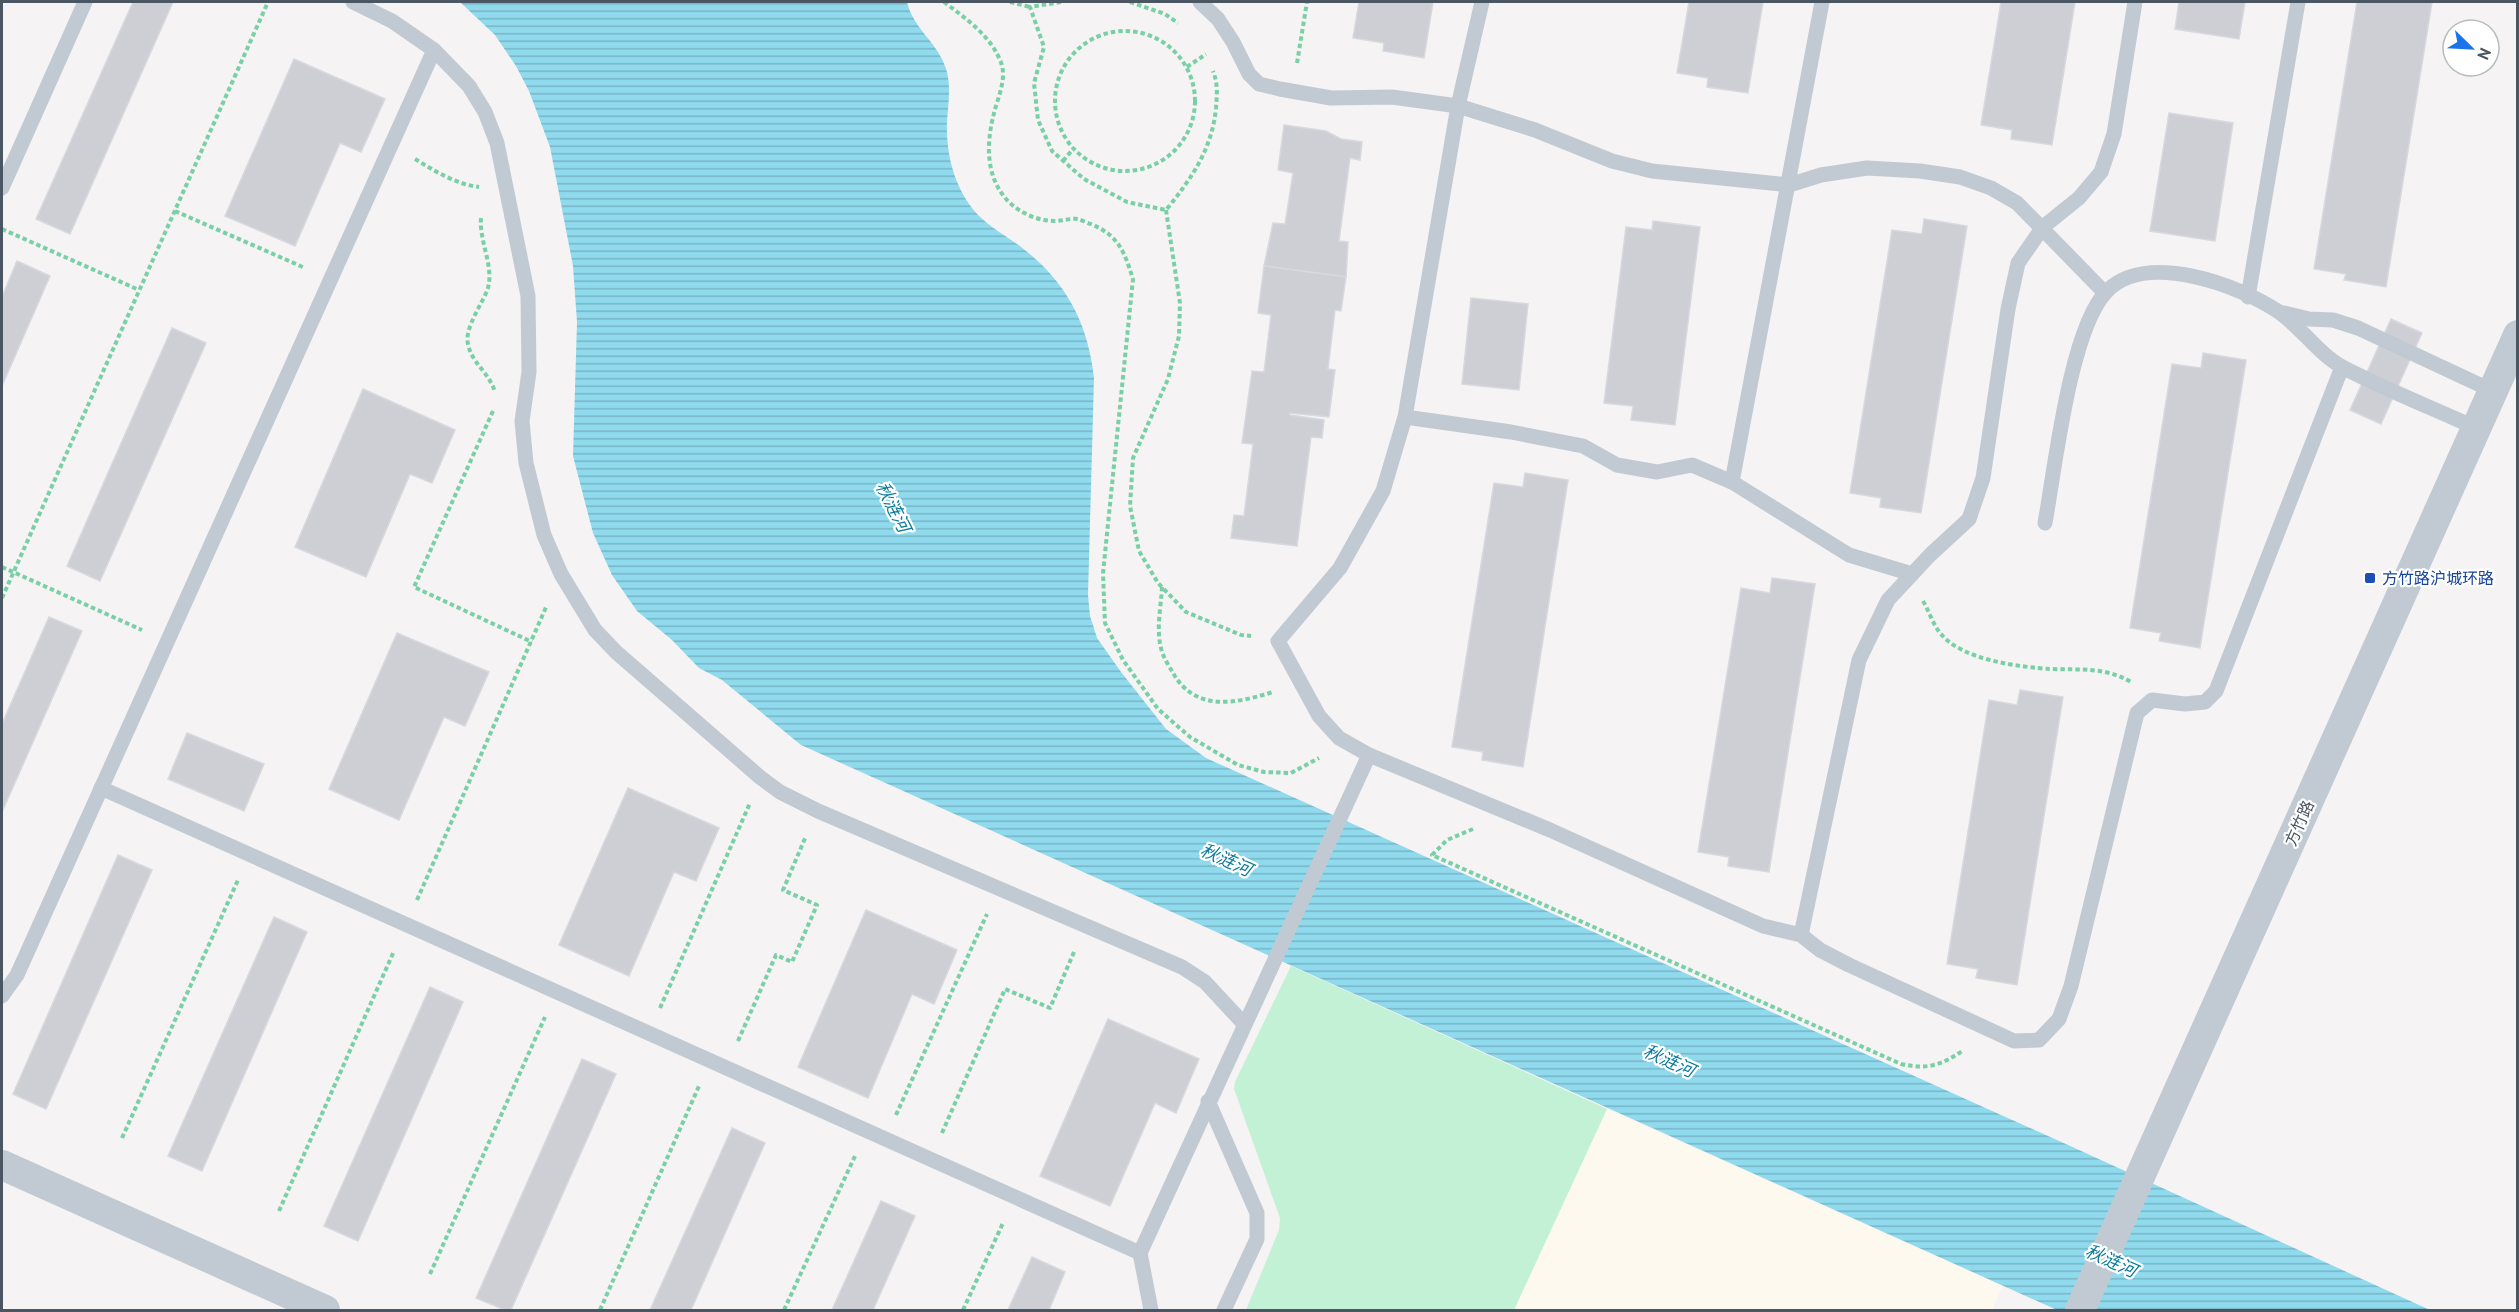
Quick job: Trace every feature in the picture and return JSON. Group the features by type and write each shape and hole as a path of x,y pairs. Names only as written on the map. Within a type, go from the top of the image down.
{"street":[{"name":"方竹路","path":"2080,1311 2517,335"},
{"path":"2,1165 325,1311"}],"lane":[{"path":"2,188 85,2"},
{"path":"353,2 392,21 434,50 469,86 485,112 496,143 528,296 529,372 522,420 526,463 544,535 561,574 595,630 616,652 780,792 818,811 1182,967 1205,982 1244,1024"},
{"path":"1200,2 1218,19 1248,74 1259,84 1331,98 1392,97 1458,106 1535,130 1612,160 1652,171 1789,185 1821,175 1867,168 1920,171 1960,177 1991,188 2017,203 2043,227 2105,293"},
{"path":"1482,2 1458,106 1405,417 1383,491 1346,558 1278,641 1300,684 1319,716 1339,738 1369,755 1490,805 1763,926 1801,934 1830,955 2014,1041 2039,1040 2059,1019 2071,986 2137,713 2152,700 2185,704 2205,702 2216,691 2342,367"},
{"path":"1732,482 1822,2"},
{"path":"1801,934 1858,660 1888,600 1969,519 1983,478 2008,309 2018,263 2043,227 2079,198 2101,172 2114,134 2135,2"},
{"path":"2248,297 2298,2"},
{"path":"2,996 17,975 434,50"},
{"path":"2045,523 2066,402 2083,335 2105,293 2134,275 2186,274 2248,297 2278,312 2309,319 2333,320 2358,328 2493,390"},
{"path":"2278,312 2342,367 2476,428"},
{"path":"1405,417 1511,432 1583,446 1617,465 1657,472 1692,465 1732,482 1849,555 1912,574"},
{"path":"1150,1311 1140,1253 1369,755"},
{"path":"101,788 1140,1253"},
{"path":"1208,1101 1257,1214 1257,1239 1224,1311"}],"path":[{"path":"2,598 268,2"},
{"path":"944,2 970,22 990,42 1002,62 1002,86 993,115 988,150 994,181 1010,203 1034,219 1054,222 1079,219 1108,232 1124,254 1133,279 1103,573 1105,623 1123,660 1158,709 1190,737 1238,765 1264,772 1291,772 1321,757 1339,738"},
{"path":"1010,2 1030,7 1061,2"},
{"path":"1130,2 1165,14 1180,24"},
{"path":"1292,91 1307,2"},
{"path":"1030,7 1044,47 1034,82 1038,120 1052,151 1084,179 1128,202 1166,210"},
{"path":"1129,31 1152,36 1172,49 1187,67 1194,88 1195,112 1188,133 1174,151 1156,165 1135,171 1112,171 1091,163 1073,150 1060,130 1055,107 1057,83 1067,61 1084,44 1105,33 1129,31"},
{"path":"1201,45 1207,53 1218,85 1214,129 1203,158 1189,181 1166,210 1180,303 1179,336 1168,379 1133,459 1130,506 1139,551 1162,587 1186,612 1241,635 1278,641"},
{"path":"393,141 439,174 465,185 488,189 506,186"},
{"path":"1063,160 1073,150"},
{"path":"488,189 483,204 480,232 487,261 489,286 474,317 467,342 473,361 488,374 495,390 495,399"},
{"path":"175,210 331,280"},
{"path":"2,229 139,290"},
{"path":"494,408 414,587 531,642"},
{"path":"2,567 167,642"},
{"path":"279,1210 561,574"},
{"path":"1912,574 1940,633 1961,651 1999,661 2049,669 2117,673 2135,684 2152,700"},
{"path":"1162,587 1159,631 1161,649 1178,681 1189,692 1203,701 1219,703 1257,697 1300,684"},
{"path":"649,1033 761,778"},
{"path":"1490,805 1480,824 1464,835 1447,840 1432,855 1901,1064 1920,1068 1944,1062 1976,1042 1986,1029"},
{"path":"726,1068 776,955 792,962 817,906 783,890 818,811"},
{"path":"122,1138 249,854"},
{"path":"885,1139 998,889"},
{"path":"931,1160 1005,988 1050,1008 1085,926"},
{"path":"430,1274 556,992"},
{"path":"600,1311 710,1061"},
{"path":"784,1311 867,1131"},
{"path":"963,1311 1014,1197"}],"shaded area":[{"path":"1607,1109 2003,1286 1992,1310 1514,1310"}],"green space":[{"path":"1291,966 1607,1109 1514,1310 1246,1310 1279,1230 1280,1218 1234,1089 1235,1082"}],"water":[{"name":"秋涟河","path":"460,2 907,2 915,20 939,53 947,72 949,156 955,178 965,198 983,219 1021,247 1051,274 1080,321 1091,358 1094,378 1088,595 1090,616 1097,638 1166,729 1206,758 2430,1310 2057,1310 801,745 722,680 699,668 672,640 637,611 612,575 593,533 573,456 577,322 573,266 550,147 529,91 516,66 495,35"}],"building":[{"path":"133,2 173,2 70,234 36,219"},
{"path":"1359,2 1433,2 1424,58 1383,51 1384,43 1353,38"},
{"path":"1689,2 1763,2 1748,93 1707,87 1708,78 1677,73"},
{"path":"2001,2 2075,2 2052,145 2011,139 2012,130 1981,125"},
{"path":"2179,2 2245,2 2239,39 2175,29"},
{"path":"2357,2 2432,2 2386,287 2344,280 2346,274 2314,269"},
{"path":"294,59 385,99 361,152 340,143 295,246 225,216"},
{"path":"2169,113 2233,123 2215,241 2150,231"},
{"path":"1284,125 1326,131 1341,139 1362,142 1360,160 1350,158 1339,241 1348,242 1346,277 1264,266 1273,223 1285,224 1293,173 1278,170"},
{"path":"1924,219 1967,226 1921,513 1880,507 1881,498 1850,493 1892,230 1922,234"},
{"path":"1653,221 1700,227 1675,425 1631,420 1633,406 1604,403 1626,227 1652,230"},
{"path":"17,261 50,276 2,386 2,297"},
{"path":"1264,266 1346,277 1341,311 1335,310 1328,369 1335,370 1329,417 1290,413 1290,415 1324,420 1322,438 1311,437 1297,546 1231,538 1234,515 1244,516 1253,444 1242,443 1252,371 1264,372 1271,315 1258,313"},
{"path":"1471,298 1528,304 1519,390 1462,384"},
{"path":"2391,319 2422,333 2381,424 2350,410"},
{"path":"172,328 206,343 100,581 67,566"},
{"path":"2203,353 2246,360 2200,648 2159,641 2161,633 2130,628 2172,364 2201,368"},
{"path":"363,389 455,430 432,483 410,474 366,577 295,547"},
{"path":"1525,473 1568,480 1523,767 1482,760 1483,752 1452,747 1494,483 1523,487"},
{"path":"1772,578 1815,584 1769,872 1728,866 1729,857 1698,852 1741,588 1770,593"},
{"path":"49,617 82,631 2,812 2,724"},
{"path":"397,633 489,672 465,726 444,717 399,820 329,789"},
{"path":"2020,690 2063,697 2017,985 1976,978 1978,969 1947,964 1989,700 2017,705"},
{"path":"187,733 264,764 244,811 168,779"},
{"path":"628,788 719,828 696,881 674,872 629,976 559,945"},
{"path":"118,855 152,870 46,1109 13,1094"},
{"path":"866,910 957,950 934,1004 912,994 868,1098 798,1067"},
{"path":"274,917 307,932 202,1171 168,1156"},
{"path":"430,987 463,1002 358,1241 324,1226"},
{"path":"1108,1019 1199,1059 1176,1113 1155,1103 1110,1206 1040,1176"},
{"path":"582,1059 616,1074 511,1310 505,1310 476,1298"},
{"path":"732,1128 765,1143 691,1310 650,1310"},
{"path":"881,1201 915,1216 873,1310 832,1310"},
{"path":"1032,1257 1065,1272 1049,1310 1008,1310"}],"place":[{"name":"方竹路沪城环路","path":"2370,578"}]}
